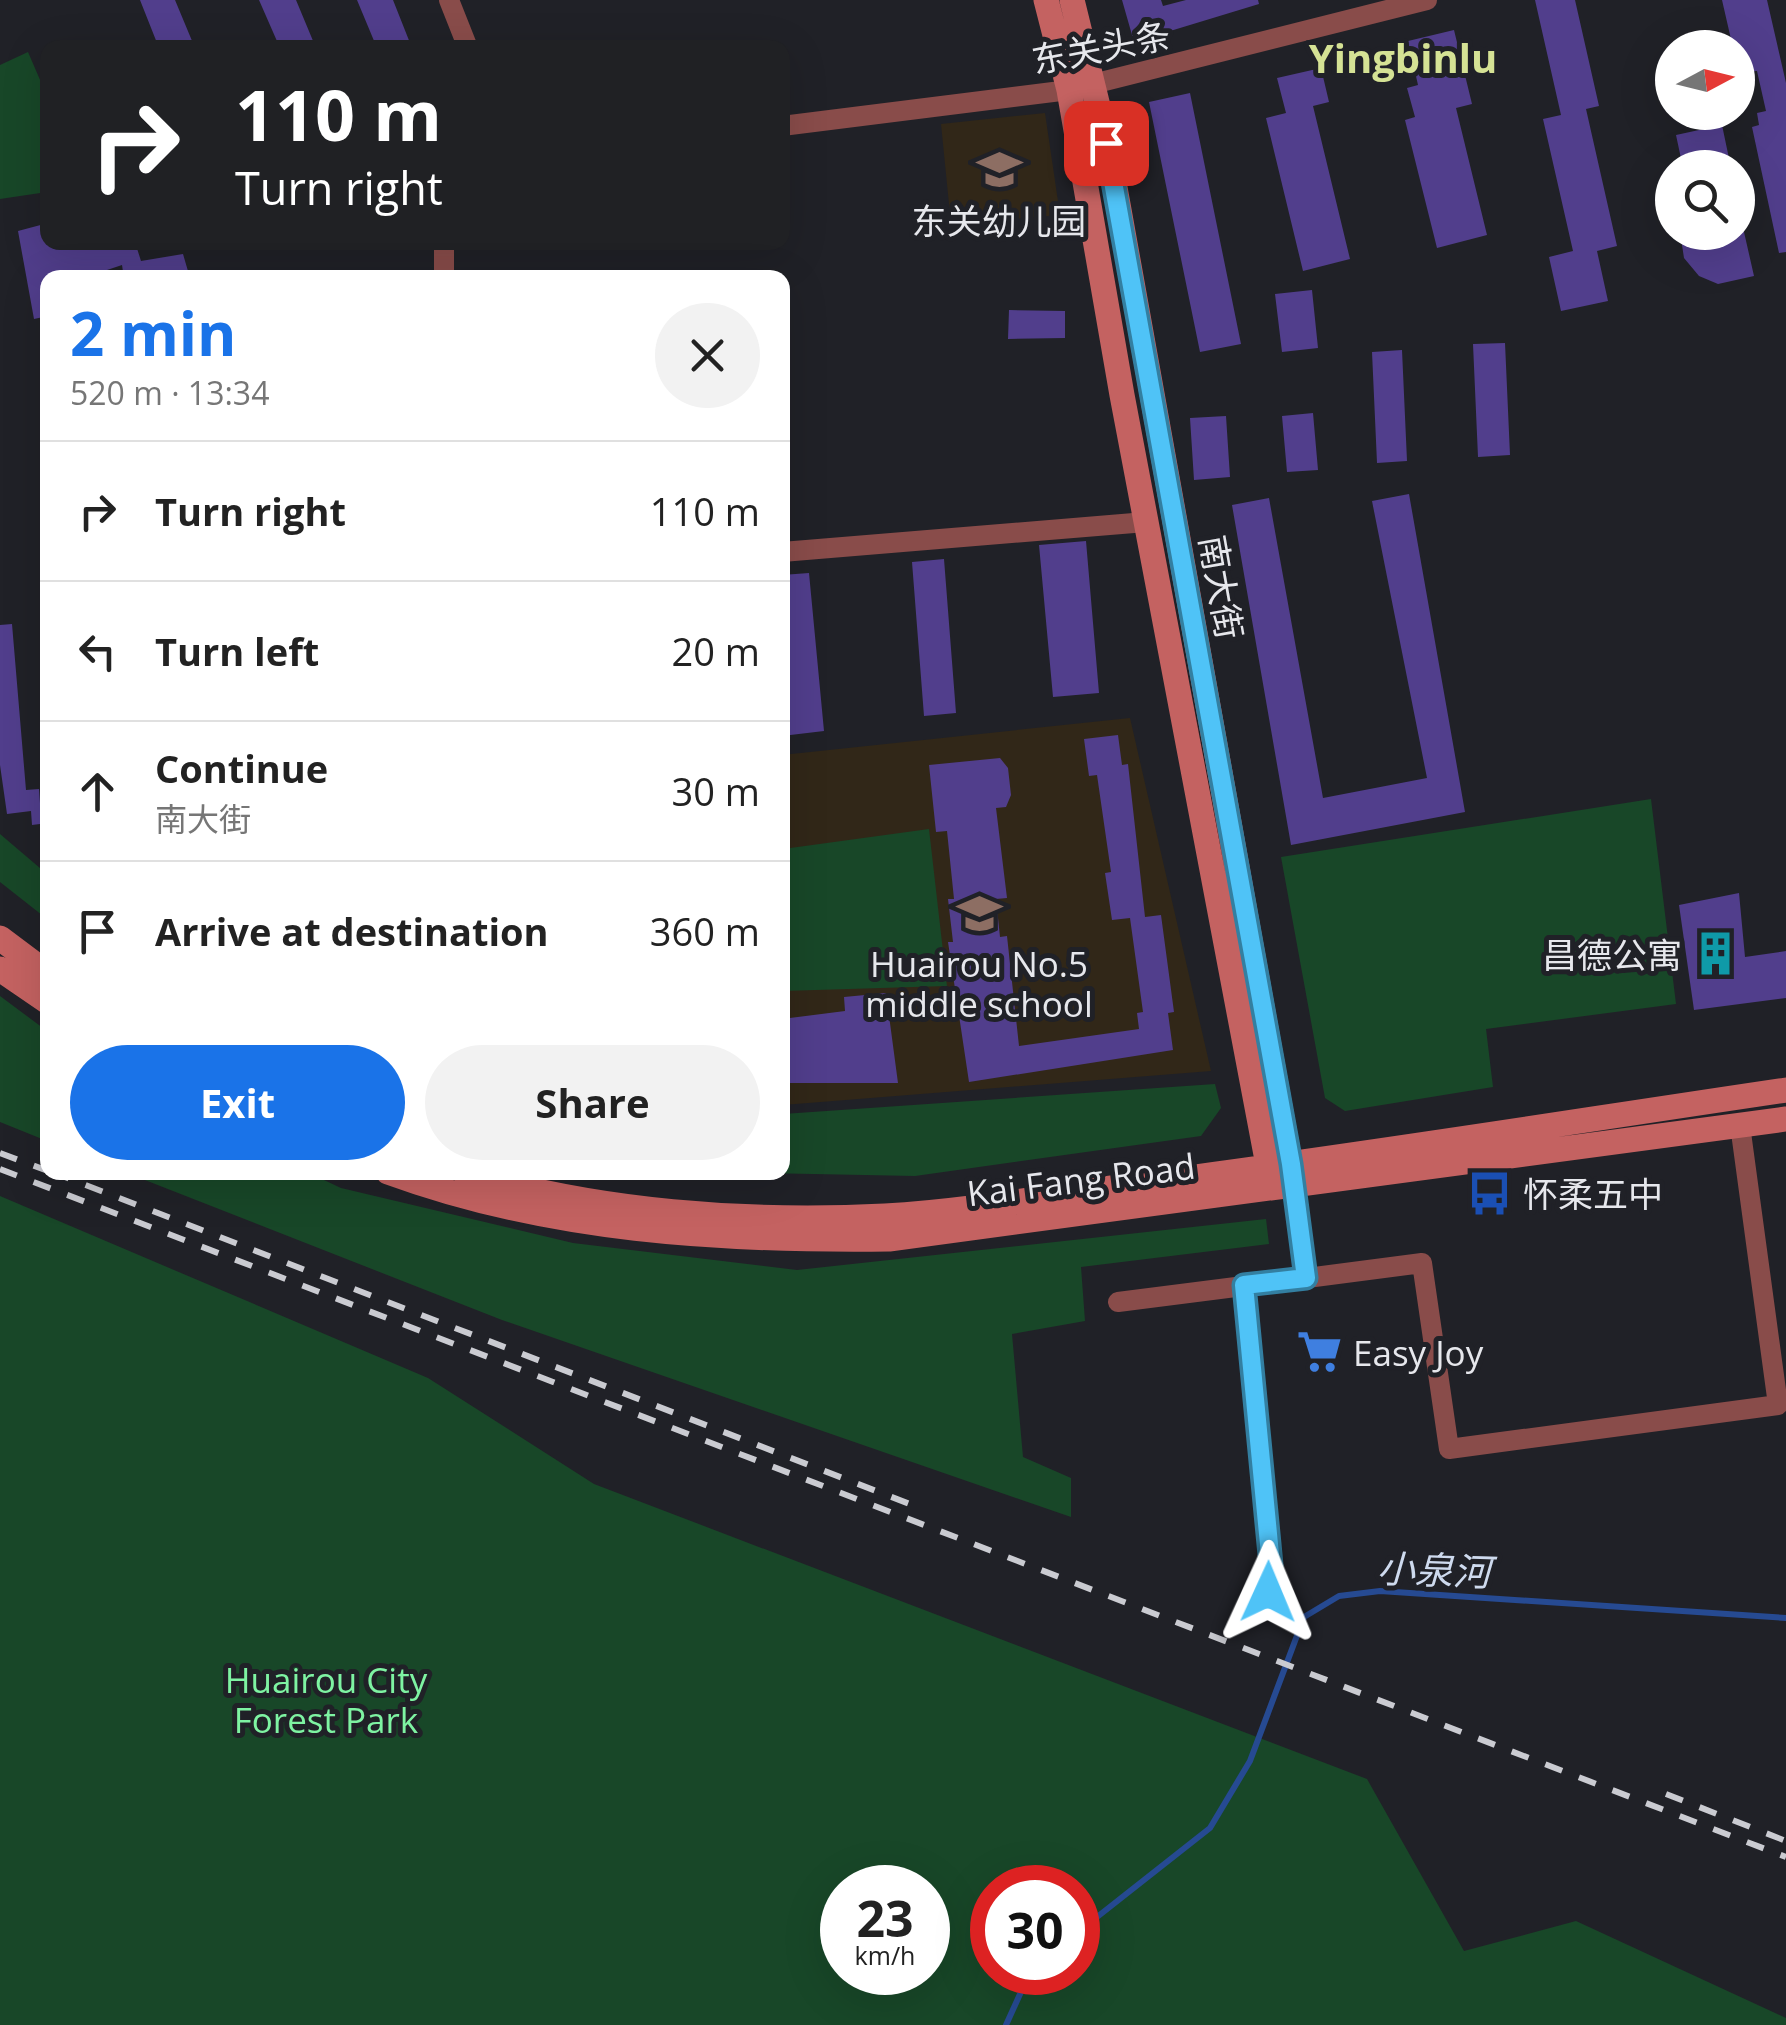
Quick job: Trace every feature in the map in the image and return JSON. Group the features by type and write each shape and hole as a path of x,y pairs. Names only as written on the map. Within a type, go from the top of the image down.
{"main road":[{"name":"南大街","path":"1046,0 1069,90 1146,522 1282,1178"},
{"name":"南大街","path":"1072,0 1095,84 1282,1178"},
{"path":"0,938 40,968"},
{"path":"0,969 40,996"},
{"name":"Kai Fang Road","path":"413,1180 496,1206 638,1230 764,1241 889,1239 1282,1178 1786,1090"},
{"name":"Kai Fang Road","path":"490,1180 641,1206 764,1217 887,1216 1282,1178 1786,1119"}],"street":[{"path":"448,0 465,40"},
{"name":"东关头条","path":"790,125 1069,90 1427,0"},
{"path":"790,551 1146,522"},
{"path":"1118,1302 1422,1264 1449,1449 1778,1405 1740,1125"},
{"path":"1282,1178 1306,1278"},
{"path":"1244,1285 1271,1565 1264,1600"}],"shaded area":[{"name":"东关幼儿园","path":"1045,113 1060,215 951,224 941,124"},
{"name":"Huairou No.5 middle school","path":"1130,718 1211,1071 790,1104 790,754"}],"green space":[{"path":"28,52 40,80 40,193 0,199 0,65"},
{"path":"1651,799 1676,1004 1486,1029 1493,1087 1345,1111 1325,1098 1281,857"},
{"path":"929,829 947,986 790,991 790,848"},
{"path":"0,834 40,868 40,913 0,882"},
{"path":"0,996 40,1026 40,1138 0,1122"},
{"path":"1215,1084 1221,1108 1201,1136 915,1176 790,1174 790,1114"},
{"path":"145,1180 324,1180 341,1188 573,1243 797,1270 1266,1219 1269,1244 1081,1267 1085,1321 1012,1334 1023,1457 1071,1478 1071,1517 502,1320"},
{"name":"Huairou City Forest Park","path":"0,1196 428,1378 594,1484 1367,1779 1464,1951 1576,1921 1786,2018 1786,2025 0,2025"}],"building":[{"path":"140,0 175,0 192,40 156,40"},
{"path":"259,0 296,0 313,40 276,40"},
{"path":"357,0 393,0 409,40 374,40"},
{"path":"1122,0 1161,0 1163,6 1186,0 1258,0 1259,4 1134,42"},
{"path":"1535,0 1575,0 1599,106 1586,109 1617,246 1597,251 1608,301 1561,311 1549,257 1573,251 1543,119 1561,115"},
{"path":"1722,0 1767,0 1786,83 1786,252 1779,253 1753,130 1759,125 1757,113 1766,111 1755,71 1755,30 1729,30"},
{"path":"1454,30 1472,104 1456,108 1487,235 1437,248 1405,120 1415,117 1407,88 1418,85 1408,41"},
{"path":"1321,68 1329,102 1313,106 1350,259 1303,271 1266,118 1286,113 1277,78"},
{"path":"1190,93 1241,344 1200,352 1149,102"},
{"path":"1723,130 1727,150 1679,150 1676,135"},
{"path":"40,225 40,250 138,250 141,261 183,254 188,270 123,270 122,265 107,270 40,270 40,318 34,319 18,231"},
{"path":"1683,250 1748,250 1754,276 1718,284 1699,276 1684,258"},
{"path":"1312,290 1318,348 1282,352 1275,294"},
{"path":"1009,310 1065,311 1065,338 1008,339"},
{"path":"1505,343 1510,455 1478,457 1473,344"},
{"path":"1402,350 1407,461 1377,463 1372,352"},
{"path":"1313,413 1318,470 1287,472 1282,416"},
{"path":"1226,416 1230,477 1194,480 1190,418"},
{"path":"1409,494 1465,812 1291,845 1232,505 1269,498 1323,798 1427,778 1372,501"},
{"path":"1086,541 1099,693 1053,697 1039,545"},
{"path":"944,559 956,713 924,716 912,562"},
{"path":"809,573 824,731 790,735 790,574"},
{"path":"12,624 26,790 39,789 40,824 32,825 31,811 7,814 0,765 0,625"},
{"path":"1118,735 1122,765 1128,764 1145,917 1161,915 1174,1012 1168,1013 1173,1050 969,1082 948,942 953,942 948,899 954,899 947,831 936,832 929,765 1000,758 1008,768 1011,795 1006,807 996,808 1007,898 996,899 1000,937 1007,936 1019,1046 1139,1029 1137,1013 1143,1012 1130,918 1112,920 1105,873 1111,872 1097,775 1089,776 1084,739"},
{"name":"昌德公寓","path":"1739,893 1745,957 1786,951 1786,998 1694,1010 1679,905"},
{"path":"886,993 898,1083 790,1083 790,1018 845,1011 844,997"}],"waterway":[{"name":"小泉河","path":"1100,1915 1210,1828 1250,1761 1304,1617 1339,1596 1380,1591 1786,1618"},
{"name":"小泉河","path":"1006,2025 1020,1995"}],"railway":[{"path":"0,1153 40,1168"},
{"path":"0,1169 1786,1857"},
{"path":"73,1180 915,1506"},
{"path":"1666,1794 1786,1841"}],"place":[{"name":"东关幼儿园","path":"999,170"},
{"name":"Huairou No.5 middle school","path":"979,913"},
{"name":"昌德公寓","path":"1715,954"},
{"name":"怀柔五中","path":"1490,1193"},
{"name":"Easy Joy","path":"1320,1352"}],"district":[{"name":"Yingbinlu","path":"1403,57"}],"route":[{"path":"1106,143 1300,1217 1306,1278 1244,1285 1271,1565 1268,1592"}]}
